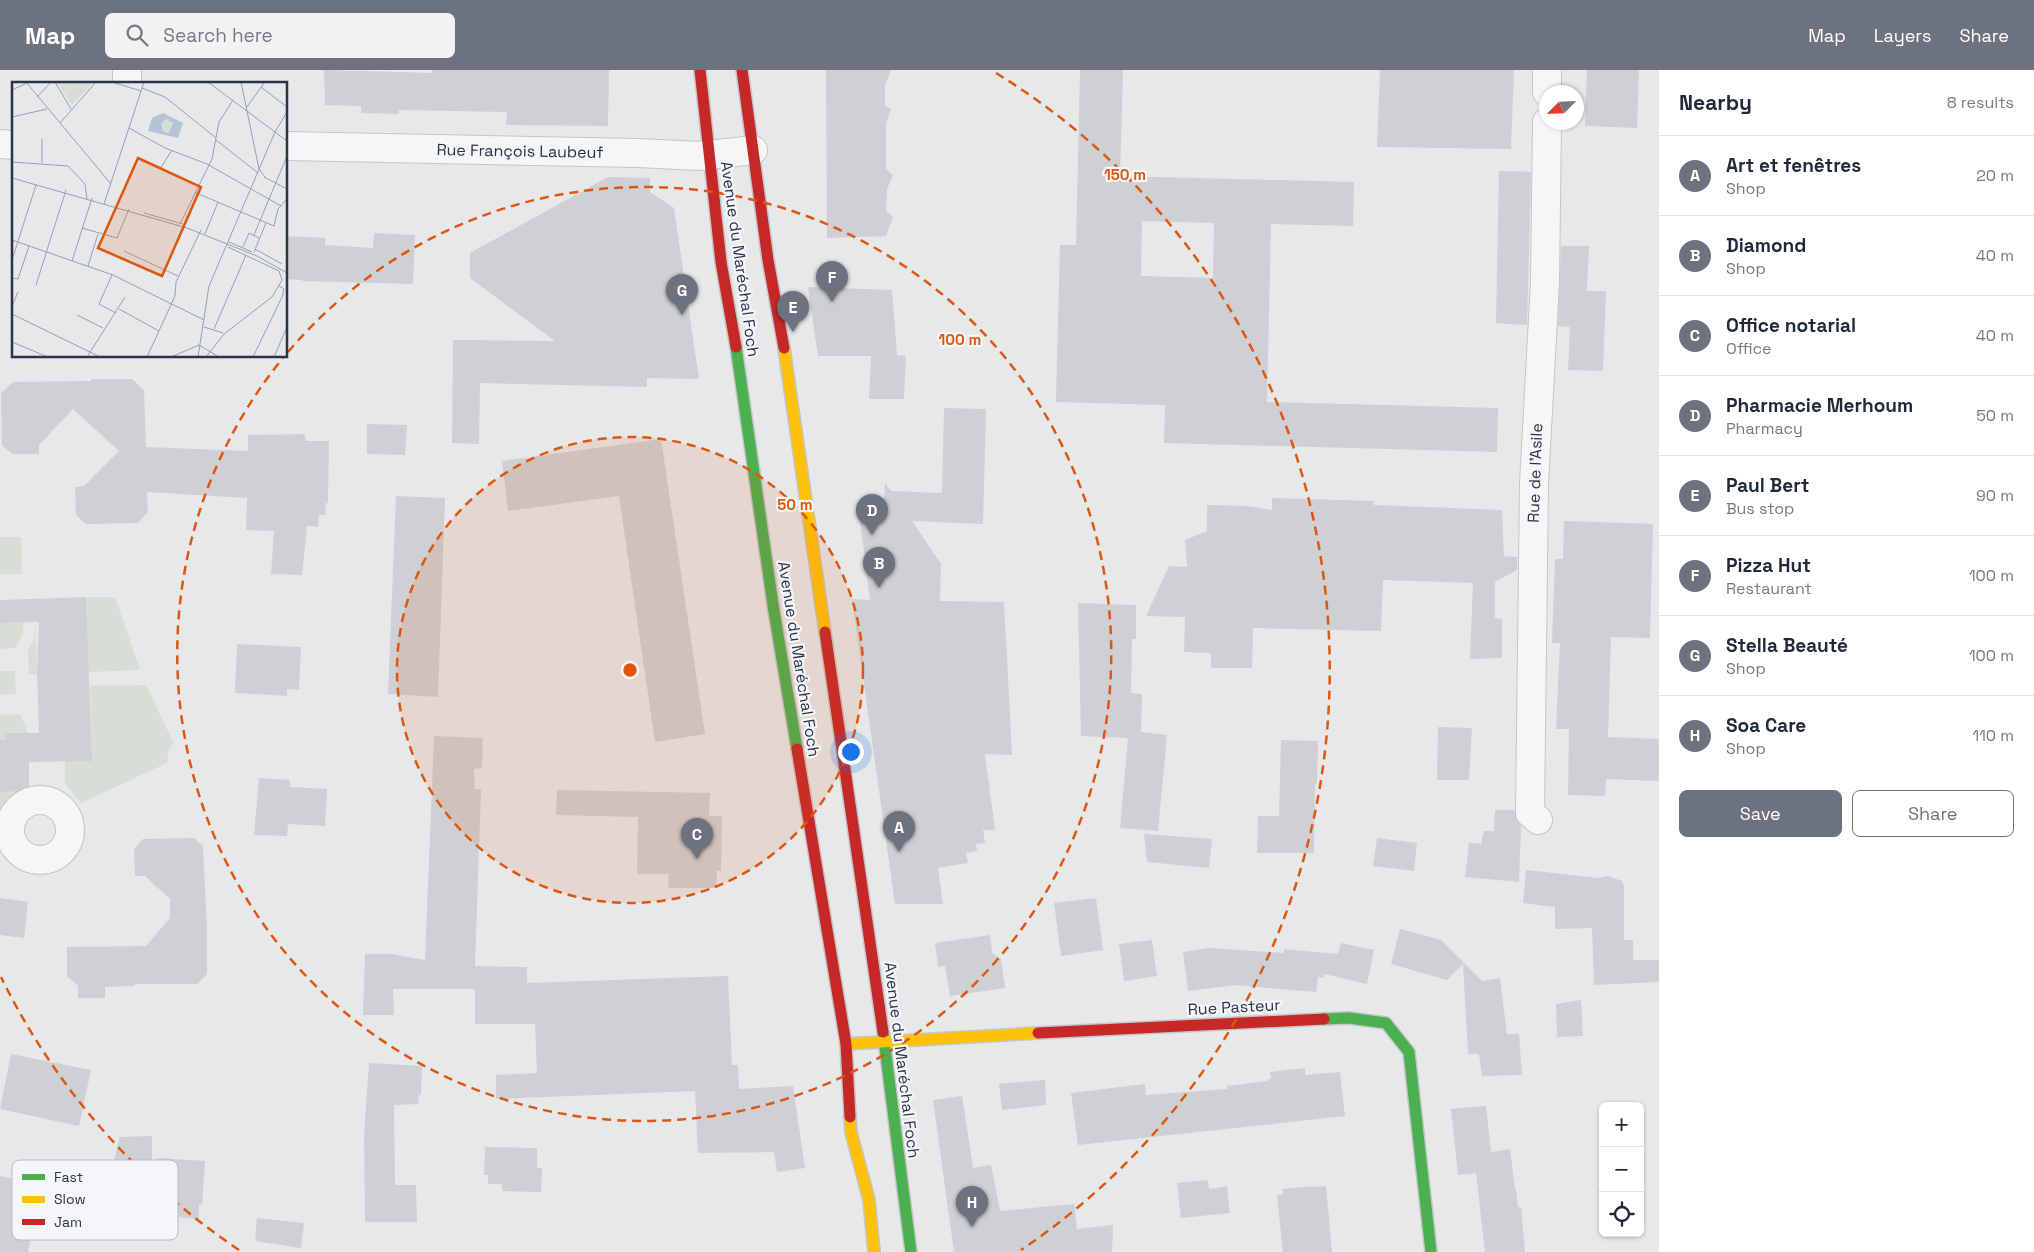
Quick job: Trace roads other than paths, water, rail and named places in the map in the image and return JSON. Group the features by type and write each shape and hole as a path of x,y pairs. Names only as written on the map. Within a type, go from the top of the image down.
{"main road":[{"name":"Avenue du Maréchal Foch","path":"700,70 721,262 742,378 773,605 846,1044 851,1132 869,1200 874,1252"},
{"name":"Avenue du Maréchal Foch","path":"742,70 768,260 781,330 885,1042 911,1252"},
{"name":"Rue Pasteur","path":"846,1044 1349,1018 1386,1023 1409,1052 1430,1252"}],"street":[{"path":"1547,70 1547,85"},
{"name":"Rue de l'Asile","path":"1538,820 1530,813 1533,545 1534,484 1545,282 1547,130"},
{"name":"Rue François Laubeuf","path":"288,146 709,155 753,150"}],"place":[{"name":"Pizza Hut","path":"832,302"},
{"name":"Stella Beauté","path":"682,315"},
{"name":"Paul Bert","path":"793,332"},
{"name":"Pharmacie Merhoum","path":"872,535"},
{"name":"Diamond","path":"879,588"},
{"name":"Art et fenêtres","path":"899,852"},
{"name":"Office notarial","path":"697,859"},
{"name":"Soa Care","path":"972,1227"}]}
